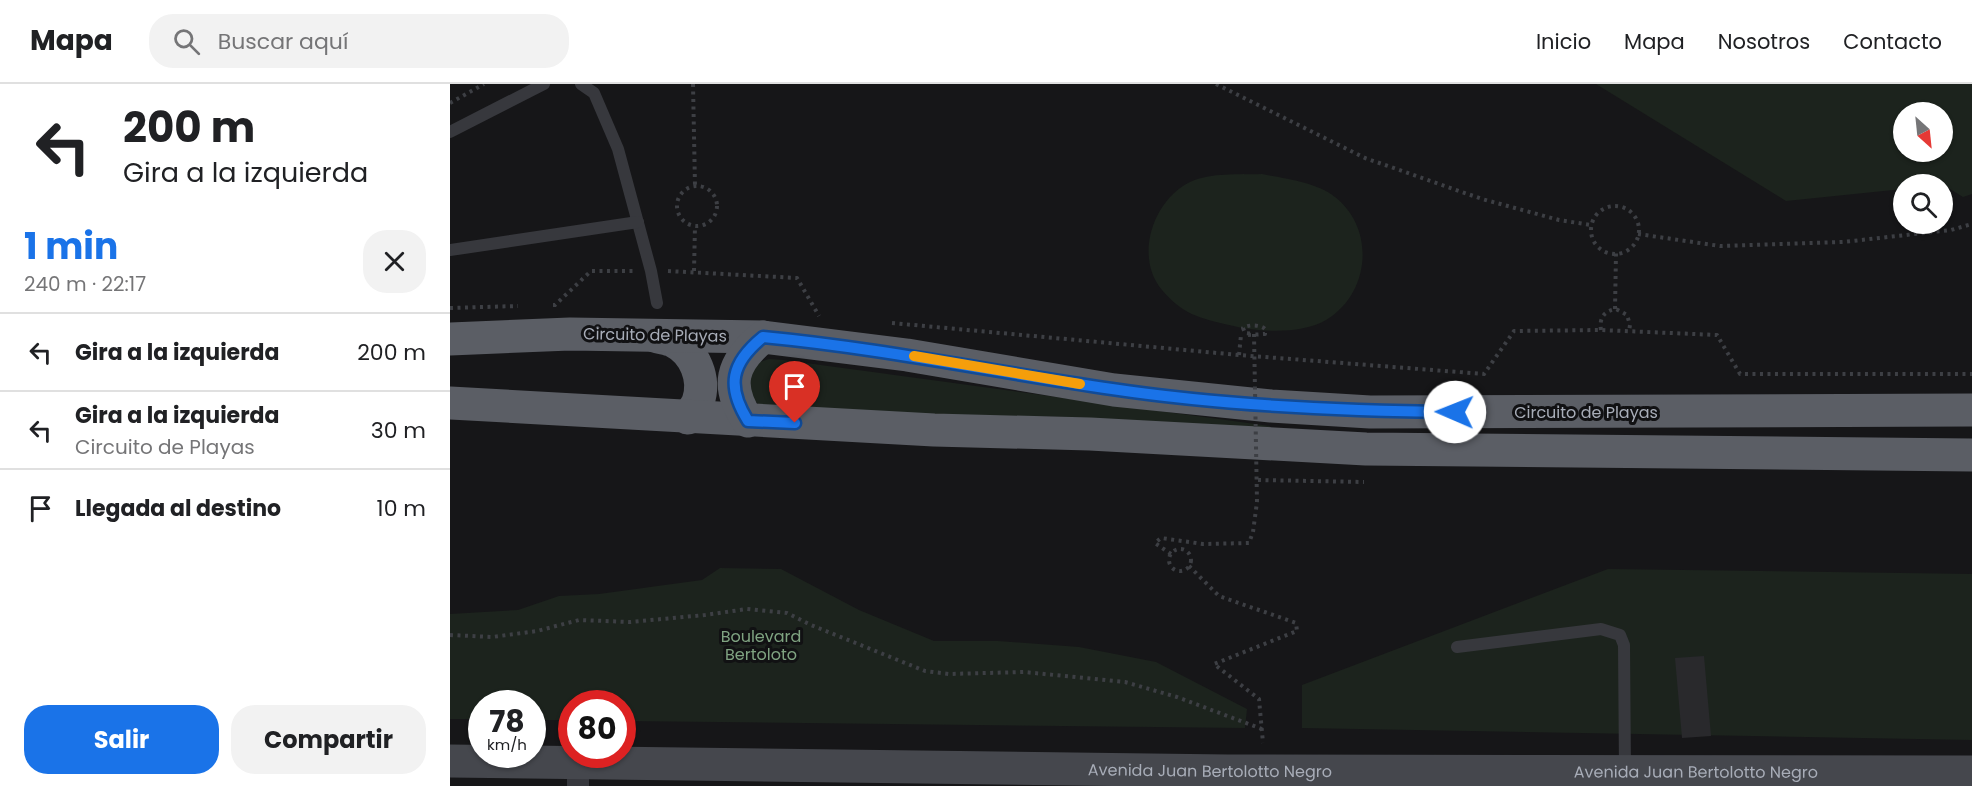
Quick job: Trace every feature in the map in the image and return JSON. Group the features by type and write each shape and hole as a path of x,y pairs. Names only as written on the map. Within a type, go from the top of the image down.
{"highway":[{"name":"Circuito de Playas","path":"450,339 570,334 763,337 907,355 1114,390 1271,406 1370,412 1972,410"},
{"path":"655,336 672,340 687,351 697,366 701,384 698,402 688,418"},
{"path":"748,421 738,405 734,385 737,366 747,349 763,337"},
{"path":"450,403 688,418 934,430 1090,434 1366,449 1972,455"}],"main road":[{"name":"Avenida Juan Bertolotto Negro","path":"450,761 578,774 1095,778 1584,778 1625,771 1939,779 1972,772"}],"lane":[{"path":"450,132 544,84"},
{"path":"581,84 594,93 618,149 651,271 657,303"},
{"path":"450,250 638,222"},
{"path":"1457,647 1601,629 1620,635 1624,645 1625,771"}],"path":[{"path":"450,103 484,84"},
{"path":"693,84 695,186"},
{"path":"1216,84 1365,158 1482,200 1559,220 1591,225"},
{"path":"695,186 708,189 716,200 717,206 713,219 708,223 695,226 683,221 677,209 679,196 695,186"},
{"path":"1610,206 1620,206 1635,216 1638,234 1628,249 1616,253 1601,249 1595,243 1591,234 1591,225 1595,216 1602,210 1610,206"},
{"path":"1638,234 1720,246 1843,242 1951,230 1972,224"},
{"path":"694,271 695,226"},
{"path":"1615,309 1616,253"},
{"path":"544,305 555,305 591,271 694,271 797,278 819,316 830,317"},
{"path":"450,308 520,306"},
{"path":"1601,330 1601,318 1615,309"},
{"path":"1615,309 1627,315 1629,331"},
{"path":"889,322 1239,355 1484,374 1514,331 1601,330 1717,335 1740,374 1972,374"},
{"path":"1171,554 1155,543 1161,538 1203,544 1249,543 1253,532 1258,480 1254,334 1245,333 1243,328 1262,326 1265,329 1265,334 1262,335 1248,335"},
{"path":"1239,355 1241,336"},
{"path":"1258,480 1364,482"},
{"path":"1175,550 1186,551 1190,555 1189,566 1185,570 1174,569 1171,565 1171,554 1175,550"},
{"path":"1189,566 1220,596 1296,623 1297,631 1214,664 1259,699 1263,745"},
{"path":"450,635 492,637 537,631 579,621 630,622 747,609 787,613 925,671 949,674 1024,672 1125,682 1177,697 1262,729"}],"green space":[{"path":"1596,84 1972,84 1972,194 1963,197 1953,191 1953,174 1893,174 1893,190 1786,201"},
{"path":"1262,174 1300,182 1327,192 1348,210 1357,226 1362,243 1359,278 1352,294 1341,309 1316,325 1278,331 1240,327 1209,320 1177,305 1162,290 1154,277 1149,262 1152,230 1157,215 1177,190 1190,182 1207,177"},
{"path":"769,359 1270,426 1268,432 1069,417 774,412 753,399 748,374 760,362"},
{"name":"Boulevard Bertoloto","path":"720,568 781,569 859,610 934,641 998,641 1079,647 1156,662 1247,709 1245,728 636,721 636,690 558,690 558,720 546,720 546,690 468,690 468,719 450,719 450,614 518,610 559,596 599,594 702,580"},
{"path":"1608,569 1972,574 1972,740 1302,728 1302,685"}],"building":[{"path":"1704,656 1711,736 1682,738 1675,658"}],"slow traffic":[{"path":"914,356 1080,384"}],"route":[{"path":"795,423 748,421 738,405 734,385 737,366 747,349 763,337 907,355 1114,390 1271,406 1370,412 1455,412"}]}
